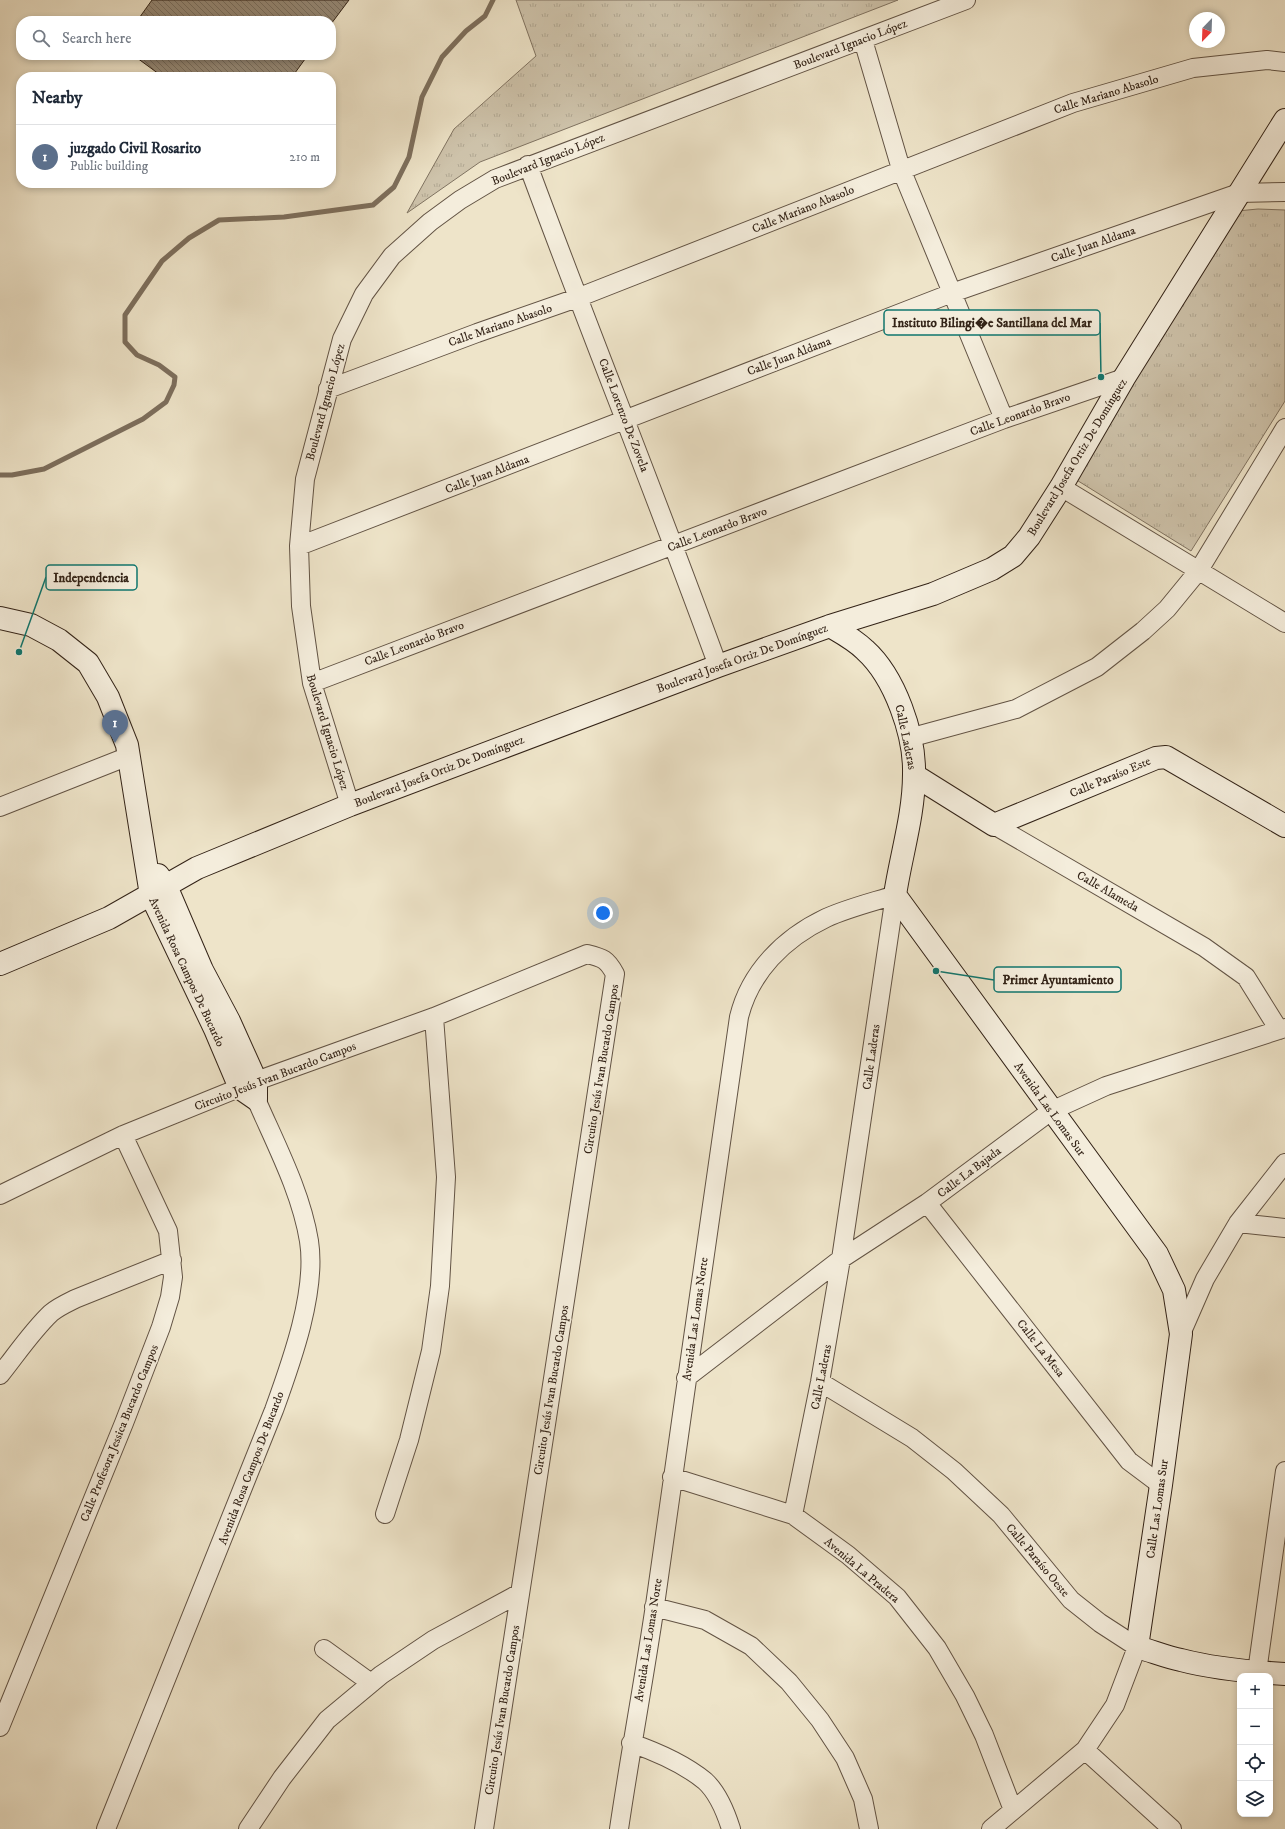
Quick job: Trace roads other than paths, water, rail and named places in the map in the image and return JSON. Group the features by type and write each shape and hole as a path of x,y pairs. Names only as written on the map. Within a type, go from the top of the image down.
{"street":[{"name":"Boulevard Ignacio López","path":"350,805 312,683 301,606 299,546 305,479 342,339 364,294 392,256 430,222 460,200 495,178 966,0"},
{"path":"863,40 901,169 1004,419"},
{"name":"Calle Mariano Abasolo","path":"328,389 477,332 577,298 901,169 1073,103 1193,68 1266,60 1285,62"},
{"name":"Boulevard Josefa Ortiz De Domínguez","path":"0,964 87,928 197,868 350,805 718,666 830,626 933,594 992,569 1013,556 1029,537 1061,487 1124,378 1285,120"},
{"name":"Calle Lorenzo De Zovela","path":"528,165 577,298 674,546 718,666"},
{"name":"Calle Juan Aldama","path":"299,546 626,421 729,378 952,293 1239,193 1285,192"},
{"name":"Calle Leonardo Bravo","path":"312,683 413,643 674,546 1004,419 1124,378"},
{"path":"909,738 1016,709 1097,667 1143,631 1167,609 1199,570 1285,428"},
{"path":"1061,487 1285,623"},
{"path":"0,618 31,625 60,640 88,663 108,697 127,745 129,756 0,807"},
{"name":"Calle Laderas","path":"793,1515 820,1382 842,1259 895,895 910,813 914,775 913,757 899,700 886,675 865,650 830,626"},
{"name":"Avenida Rosa Campos De Bucardo","path":"106,1829 274,1410 290,1366 304,1314 310,1275 310,1242 294,1186 222,1025 202,970 158,890 146,860 139,830 129,756"},
{"name":"Calle Paraíso Este","path":"994,825 1156,758 1166,757 1285,826"},
{"name":"Calle Alameda","path":"914,775 994,825 1204,947 1246,977 1282,1029"},
{"name":"Avenida Las Lomas Sur","path":"895,895 1051,1111 1157,1254 1174,1290 1181,1334"},
{"name":"Avenida Las Lomas Norte","path":"619,1829 631,1743 654,1607 686,1378 739,1017 743,1000 752,982 770,958 808,928 828,918 895,895"},
{"name":"Circuito Jesús Ivan Bucardo Campos","path":"0,1195 123,1135 251,1089 434,1017 587,954 597,956 609,962 615,974 484,1829"},
{"path":"385,1514 410,1440 431,1351 440,1286 446,1177 434,1017"},
{"name":"Calle La Bajada","path":"686,1378 842,1259 927,1204 1051,1111 1106,1086 1282,1029"},
{"name":"Calle Profesora Jessica Bucardo Campos","path":"0,1727 124,1423 170,1297 173,1277 168,1231 123,1135"},
{"name":"Calle Las Lomas Sur","path":"996,1827 1013,1810 1085,1750 1115,1705 1137,1647 1161,1486 1181,1334 1205,1279 1238,1223 1285,1163"},
{"name":"Calle La Mesa","path":"927,1204 1129,1461 1161,1486"},
{"path":"1238,1223 1285,1228"},
{"path":"0,1375 40,1325 63,1305 172,1260"},
{"name":"Calle Paraíso Oeste","path":"820,1382 912,1438 954,1471 1001,1515 1071,1600 1100,1623 1137,1647 1182,1661 1256,1672 1285,1674"},
{"path":"1256,1672 1280,1533 1285,1471"},
{"name":"Avenida La Pradera","path":"672,1477 793,1515 848,1555 897,1597 937,1648 965,1696 984,1734 1013,1810"},
{"path":"248,1829 282,1778 327,1720 371,1683 433,1640 520,1593"},
{"path":"654,1607 705,1620 751,1646 789,1682 820,1720 845,1758 863,1799 869,1829"},
{"path":"324,1649 371,1683"},
{"path":"631,1743 664,1755 706,1782 725,1810 731,1829"},
{"path":"1085,1750 1172,1829"}],"waterway":[{"path":"0,475 12,475 44,469 143,419 166,402 174,385 175,377 159,365 137,355 125,342 125,315 162,261 189,238 219,220 284,217 373,205 394,187 409,157 422,97 442,57 466,31 485,16 493,0"}],"place":[{"name":"Instituto Bilingi�e Santillana del Mar","path":"1101,377"},
{"name":"Independencia","path":"19,652"},
{"name":"juzgado Civil Rosarito","path":"115,743"},
{"name":"Primer Ayuntamiento","path":"936,971"}]}
